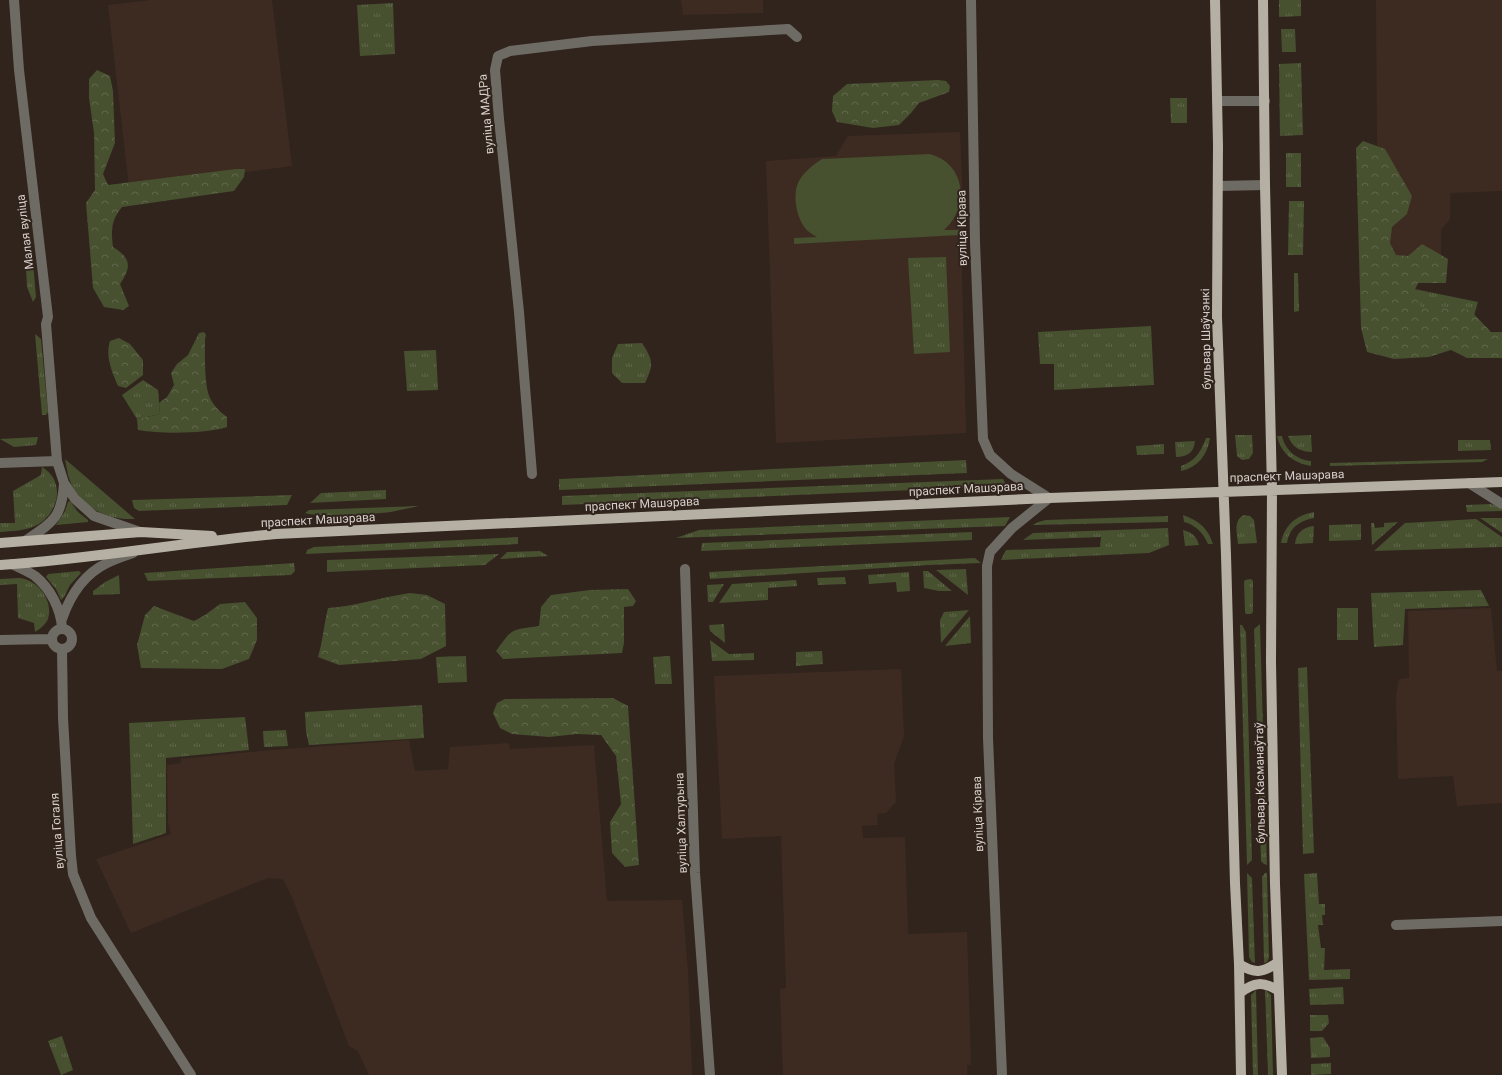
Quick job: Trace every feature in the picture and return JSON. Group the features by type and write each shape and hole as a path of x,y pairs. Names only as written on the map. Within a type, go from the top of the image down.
{"main road":[{"name":"бульвар Шаўчэнкі","path":"1215,0 1218,186 1217,317 1223,492"},
{"path":"1263,0 1265,185 1272,490"},
{"name":"праспект Машэрава","path":"0,565 236,538 292,534 1050,498 1502,482"},
{"name":"бульвар Касманаўтаў","path":"1272,490 1271,662 1277,963 1282,1075"},
{"path":"1223,492 1226,555 1234,883 1240,994 1241,1075"},
{"name":"праспект Машэрава","path":"0,543 141,532 236,538"},
{"path":"1239,964 1248,969 1259,971 1268,969 1277,963"},
{"path":"1240,994 1249,986 1259,984 1270,985 1279,991"}],"street":[{"name":"Малая вуліца","path":"14,0 19,70 48,317 46,324 57,461 64,483"},
{"name":"вуліца Кірава","path":"971,0 975,242 983,439 990,455 1011,474 1050,498 1012,528 990,552 987,566 988,738 1002,1075"},
{"name":"вуліца МАДРа","path":"532,474 519,312 495,70 498,56 510,51 592,41 699,33 788,29 797,37"},
{"path":"1217,101 1265,101"},
{"path":"1218,186 1265,185"},
{"path":"0,463 57,461"},
{"path":"64,483 75,499 94,516 141,532"},
{"path":"25,541 52,522 59,512 63,501 64,483"},
{"path":"1469,483 1502,504"},
{"path":"12,564 34,575 48,589 62,624 69,631 72,639 68,647 62,649 55,646 52,639 56,630 62,624 67,605 75,590 88,576 106,563 140,550"},
{"name":"вуліца Халтурына","path":"685,569 696,872 710,1075"},
{"path":"0,640 52,639"},
{"name":"вуліца Гогаля","path":"62,649 63,718 73,874 91,918 191,1075"},
{"path":"1396,925 1502,921"}],"shaded area":[{"path":"151,0 272,0 292,166 129,187 108,5"},
{"path":"681,0 763,0 763,13 683,15"},
{"path":"1376,0 1502,0 1502,191 1450,193 1450,219 1441,230 1441,269 1382,271 1377,135"},
{"path":"960,132 964,228 961,236 966,433 776,443 766,161 836,156 848,136"},
{"path":"1491,608 1497,671 1502,671 1502,803 1457,806 1453,776 1398,779 1396,696 1399,679 1409,678 1408,611"},
{"path":"901,669 904,736 894,764 896,802 886,813 877,814 878,825 862,826 863,838 905,837 908,934 967,932 971,1065 967,1065 967,1075 783,1075 780,989 786,988 781,836 722,839 714,676"},
{"path":"409,740 415,771 448,769 450,747 509,743 510,749 594,745 607,901 682,900 688,970 692,1075 369,1075 358,1051 349,1046 292,897 283,879 268,878 131,933 96,859 171,834 168,822 167,765 181,763 181,759 272,750"}],"green space":[{"path":"1279,0 1301,0 1301,16 1279,17"},
{"path":"393,3 395,54 360,56 357,5"},
{"path":"1281,29 1295,29 1296,52 1282,52"},
{"path":"1301,63 1303,135 1280,136 1279,64"},
{"path":"97,70 110,76 113,91 115,143 103,174 108,185 245,169 244,177 234,191 122,207 114,221 112,236 113,247 123,255 128,263 128,268 120,284 129,306 123,310 104,307 93,288 86,203 95,190 94,133 89,98 89,79"},
{"path":"938,80 946,81 950,86 949,92 919,103 899,125 873,128 837,122 832,111 833,96 847,84"},
{"path":"1170,98 1187,98 1187,123 1171,123"},
{"path":"1363,141 1385,149 1412,196 1407,214 1392,227 1390,243 1396,255 1408,256 1422,244 1448,259 1446,283 1418,283 1413,294 1422,308 1439,306 1470,310 1491,332 1502,332 1502,358 1467,358 1451,350 1429,357 1394,359 1367,352 1361,328 1356,148"},
{"path":"1286,153 1301,153 1301,187 1286,187"},
{"path":"929,154 941,159 950,166 957,175 961,198 958,210 953,220 944,230 959,230 959,235 794,244 794,238 817,237 809,232 801,222 797,209 796,189 805,172 822,159"},
{"path":"1289,201 1304,201 1303,255 1288,255"},
{"path":"24,233 31,239 36,297 33,302 27,287"},
{"path":"946,257 950,352 914,354 908,258"},
{"path":"1294,273 1298,273 1299,311 1294,312"},
{"path":"1400,286 1478,302 1469,333 1402,333"},
{"path":"1151,326 1154,385 1054,390 1054,364 1040,364 1038,332"},
{"path":"204,332 206,335 205,370 208,393 215,406 227,417 227,427 207,431 183,433 138,430 137,419 160,414 159,403 167,397 174,385 171,373 177,364 188,355 199,333"},
{"path":"35,334 41,339 48,412 46,415 42,415"},
{"path":"119,338 130,344 143,360 143,375 126,388 118,386 108,353 110,341"},
{"path":"642,343 651,362 650,371 645,383 622,383 612,373 612,358 618,344"},
{"path":"436,350 438,390 407,391 404,351"},
{"path":"143,380 158,390 160,414 137,419 122,395"},
{"path":"1235,435 1252,435 1253,453 1249,459 1242,460 1237,456"},
{"path":"1311,435 1312,452 1300,450 1294,446 1288,436"},
{"path":"1277,436 1282,436 1286,446 1296,456 1301,459 1311,461 1311,466 1299,463 1289,457 1282,448"},
{"path":"38,437 36,445 14,447 0,439"},
{"path":"1206,438 1210,438 1209,444 1201,460 1192,467 1181,471 1181,466 1194,459 1202,448"},
{"path":"1458,440 1490,440 1491,450 1458,451"},
{"path":"1195,441 1190,453 1184,456 1176,457 1175,442"},
{"path":"1164,444 1164,454 1137,455 1136,446"},
{"path":"65,459 135,519 108,516 100,513 86,503 70,482"},
{"path":"1488,459 1482,462 1330,466 1330,463"},
{"path":"966,460 967,473 559,490 559,479"},
{"path":"42,467 50,473 57,488 55,505 50,513 45,520 33,527 0,532 0,523 15,523 13,491 41,475"},
{"path":"1003,479 1007,486 562,505 562,496"},
{"path":"386,490 386,499 310,503 321,493"},
{"path":"292,495 287,505 139,511 134,508 132,500"},
{"path":"70,501 78,512 88,520 88,522 56,525 65,511 68,502"},
{"path":"1491,504 1502,508 1502,511 1467,512 1466,505"},
{"path":"419,506 391,512 360,515 321,515 305,513 309,510"},
{"path":"1314,512 1314,518 1299,523 1292,529 1287,543 1281,543 1285,531 1292,522 1308,513"},
{"path":"1183,515 1194,520 1206,529 1213,544 1208,544 1199,530 1184,522"},
{"path":"1244,515 1250,516 1254,520 1257,543 1238,544 1237,524 1238,520"},
{"path":"1168,516 1168,522 1033,525 1046,520"},
{"path":"1010,517 1005,526 676,538 699,530"},
{"path":"1480,518 1502,518 1502,533"},
{"path":"1476,519 1502,537 1502,547 1374,551 1405,523"},
{"path":"1398,522 1372,545 1371,523 1374,523 1375,528 1384,527 1384,523"},
{"path":"1361,524 1361,540 1329,541 1329,525"},
{"path":"1314,526 1313,543 1295,544 1297,537 1303,529"},
{"path":"1168,528 1169,545 1149,553 1001,560 1006,550 1100,547 1101,537 1023,540 1033,533"},
{"path":"1183,530 1194,535 1199,545 1185,546"},
{"path":"972,532 972,540 701,551 702,543"},
{"path":"518,537 518,544 306,554 307,550 314,547"},
{"path":"540,551 548,556 500,559 507,552"},
{"path":"499,554 485,565 327,572 327,560"},
{"path":"975,558 981,563 710,579 709,572"},
{"path":"294,563 295,571 291,575 148,581 144,573"},
{"path":"966,569 968,595 936,570"},
{"path":"79,571 81,573 70,585 61,600 56,589 46,577 48,574"},
{"path":"923,571 928,571 952,591 939,591 924,588"},
{"path":"909,572 910,591 897,592 896,582 869,584 868,575"},
{"path":"119,575 120,594 93,595 93,591 105,582"},
{"path":"845,577 846,584 818,585 817,578"},
{"path":"0,579 26,579 38,586 49,605 47,621 35,632 34,623 18,618 17,584 0,585"},
{"path":"1251,579 1253,581 1253,612 1251,614 1246,614 1244,582 1245,580"},
{"path":"796,580 797,586 768,588 768,600 719,603 732,584"},
{"path":"724,584 713,602 708,602 707,585"},
{"path":"628,589 636,601 633,606 624,607 624,643 622,653 503,659 496,651 513,631 522,628 539,626 541,607 551,595 590,590"},
{"path":"1481,590 1489,606 1405,609 1403,645 1374,647 1371,593"},
{"path":"410,593 427,595 445,604 446,646 421,659 339,665 318,657 328,608"},
{"path":"245,602 257,618 257,640 249,659 222,669 141,668 137,645 145,615 154,606 194,621 220,604"},
{"path":"1337,608 1358,608 1358,640 1337,640"},
{"path":"969,610 941,643 940,620 944,612"},
{"path":"970,616 971,643 945,646"},
{"path":"724,624 725,643 710,631 709,625"},
{"path":"1260,624 1267,865 1261,861 1254,629"},
{"path":"1240,625 1242,625 1246,632 1252,860 1247,865"},
{"path":"710,640 729,654 754,653 754,660 712,661"},
{"path":"822,651 823,664 796,666 796,652"},
{"path":"466,656 467,682 438,683 436,657"},
{"path":"670,656 672,684 655,684 653,657"},
{"path":"1307,667 1314,853 1303,854 1298,668"},
{"path":"613,698 628,706 639,865 625,867 612,853 610,822 621,804 616,756 601,735 577,734 549,737 512,734 500,728 493,713 497,703 505,699"},
{"path":"422,705 424,738 309,745 306,732 305,712"},
{"path":"245,717 249,750 166,758 166,833 133,844 129,723"},
{"path":"286,730 288,746 264,747 263,731"},
{"path":"1247,873 1252,878 1255,963 1252,962 1249,957"},
{"path":"1265,873 1267,873 1269,958 1267,962 1264,963 1262,877"},
{"path":"1317,873 1319,904 1325,904 1325,915 1322,915 1323,925 1318,925 1321,948 1325,948 1324,970 1350,969 1350,979 1309,980 1304,874"},
{"path":"1343,987 1344,1004 1310,1005 1309,989"},
{"path":"1265,989 1271,995 1273,1075 1268,1075"},
{"path":"1256,990 1258,1075 1253,1075 1251,995"},
{"path":"1310,1015 1328,1015 1329,1023 1322,1031 1310,1031"},
{"path":"62,1036 73,1070 61,1075 48,1041"},
{"path":"1323,1037 1330,1048 1330,1057 1311,1058 1310,1038"},
{"path":"1331,1063 1331,1074 1311,1075 1311,1064"}]}
